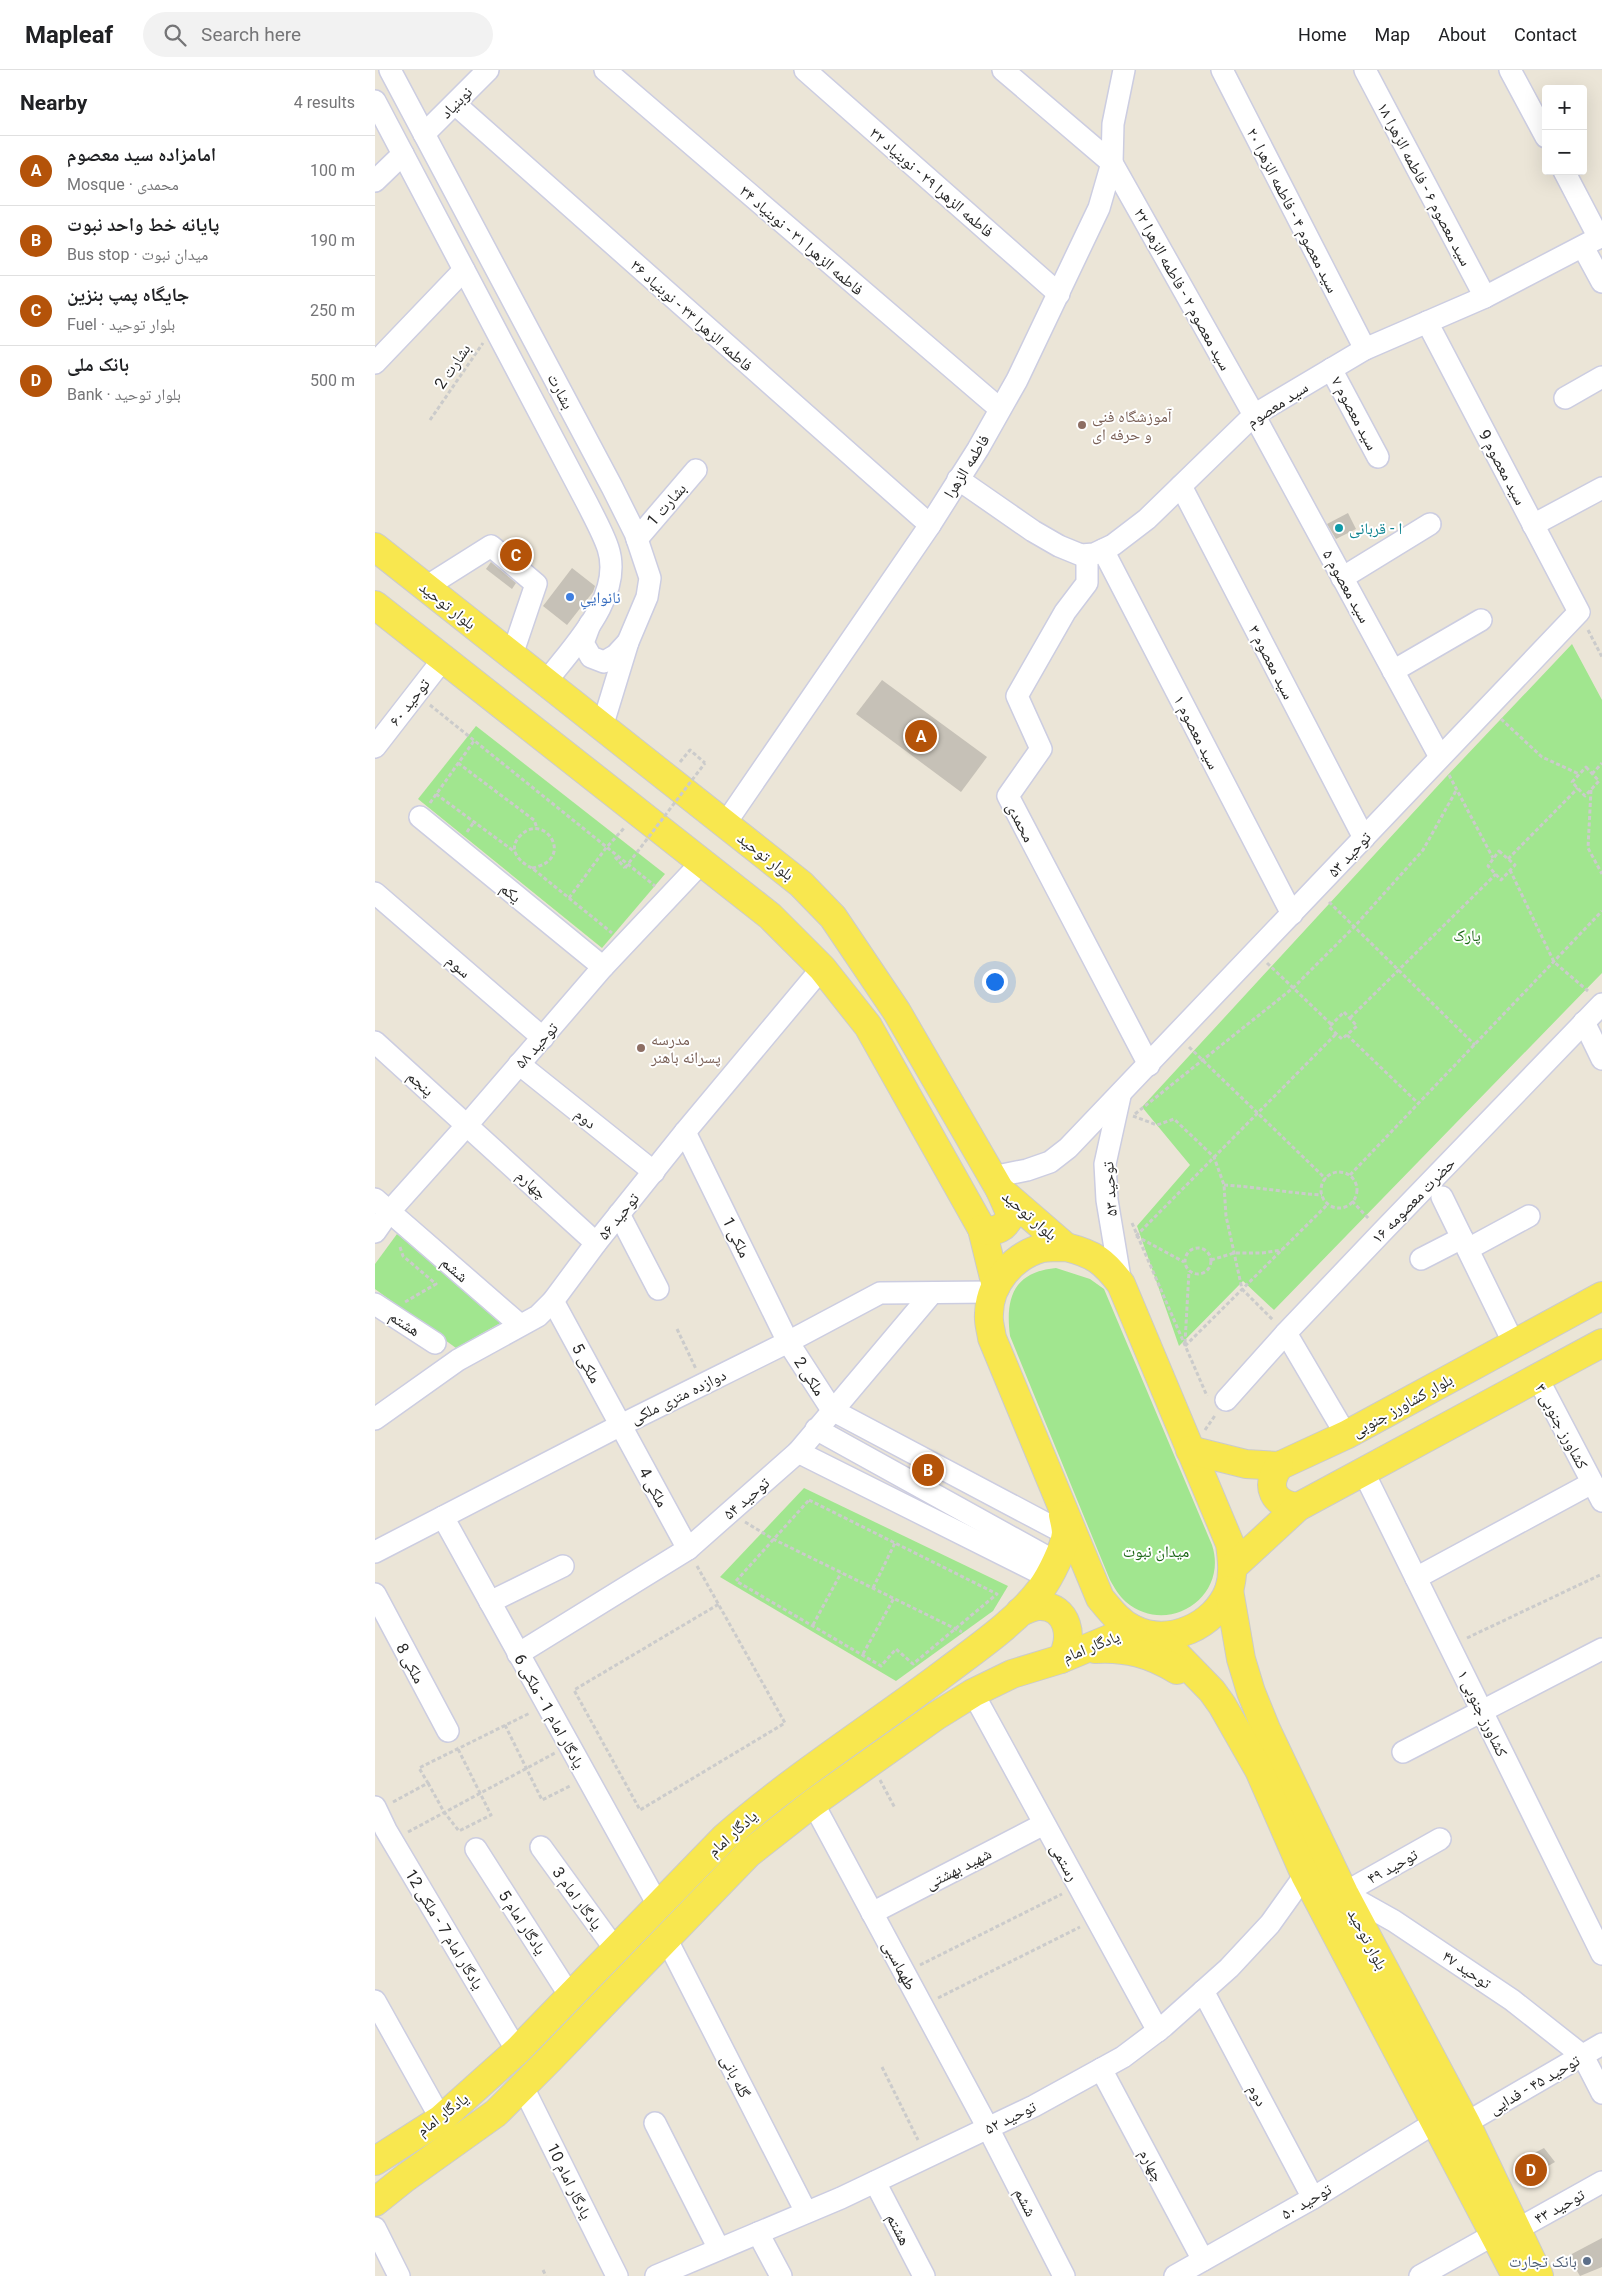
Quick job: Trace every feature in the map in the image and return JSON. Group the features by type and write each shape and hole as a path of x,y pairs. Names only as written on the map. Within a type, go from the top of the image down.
{"main road":[{"name":"بلوار توحید","path":"375,547 801,884 833,917 897,1012 996,1184 1066,1247"},
{"path":"375,605 770,916 822,968 868,1026 982,1229 995,1289"},
{"path":"982,1229 991,1232 1000,1229 1011,1214 996,1184"},
{"path":"1231,1578 1230,1544 1121,1284 1107,1266 1089,1253 1066,1247 1043,1248 1021,1257 1004,1272 995,1289 989,1315 992,1338 1100,1598 1114,1616 1142,1632 1179,1634 1200,1625 1217,1610 1231,1578 1298,1507 1602,1343"},
{"name":"بلوار کشاورز جنوبی","path":"1190,1450 1246,1464 1279,1466 1346,1435 1602,1296"},
{"path":"1279,1466 1273,1476 1272,1488 1277,1498 1286,1505 1298,1507"},
{"name":"یادگار امام","path":"375,2161 441,2119 517,2050 725,1837 750,1815 985,1643 1020,1612 1042,1588 1066,1534 1061,1503"},
{"name":"بلوار توحید","path":"1231,1578 1241,1658 1251,1692 1344,1893 1466,2123 1505,2232 1516,2276"},
{"path":"1020,1612 1037,1606 1046,1607 1062,1617 1069,1635 1065,1652 1072,1654 1127,1650 1155,1658 1195,1682 1234,1725"},
{"name":"بلوار توحید","path":"1142,1632 1174,1652 1212,1691 1234,1725 1259,1770 1305,1875 1436,2122 1505,2232 1539,2276"},
{"name":"یادگار امام","path":"375,2202 405,2178 496,2113 667,1940 748,1854 813,1803 973,1692 1012,1674 1142,1632"}],"street":[{"name":"بشارت","path":"390,70 612,487 637,539 650,578 647,597 629,642 602,727"},
{"name":"نوبنیاد","path":"424,134 488,70"},
{"name":"فاطمه الزهرا ۳۱ - نوبنیاد ۳۴","path":"605,70 1000,409"},
{"name":"فاطمه الزهرا ۲۹ - نوبنیاد ۳۲","path":"805,70 1059,294"},
{"path":"1003,70 1112,163"},
{"name":"فاطمه الزهرا","path":"725,824 930,525 1000,409 1059,294 1099,208 1112,163 1113,124 1124,70"},
{"name":"سید معصوم ۴ - فاطمه الزهرا ۲۰","path":"1222,70 1365,349"},
{"name":"سید معصوم ۶ - فاطمه الزهرا ۱۸","path":"1365,70 1485,297"},
{"path":"1510,70 1542,130"},
{"name":"بشارت","path":"375,101 587,502 609,549 612,580 605,597 590,624 546,682"},
{"name":"فاطمه الزهرا ۳۳ - نوبنیاد ۳۶","path":"455,104 930,525"},
{"path":"375,181 403,154"},
{"name":"سید معصوم ۲ - فاطمه الزهرا ۲۲","path":"1112,163 1253,416"},
{"path":"1566,175 1594,240 1602,282"},
{"name":"سید معصوم","path":"1095,553 1138,526 1253,416 1365,349 1485,297 1594,240"},
{"path":"375,363 464,270"},
{"name":"سید معصوم 9","path":"1427,322 1579,612"},
{"name":"سید معصوم ۷","path":"1331,369 1378,457"},
{"path":"1565,398 1602,377"},
{"name":"سید معصوم ۵","path":"1253,416 1440,757"},
{"name":"بشارت 1","path":"637,539 696,470"},
{"path":"958,479 1053,543 1071,552 1095,553"},
{"name":"سید معصوم ۳","path":"1181,486 1364,838"},
{"path":"1533,524 1602,488"},
{"path":"1342,578 1430,524"},
{"path":"426,587 491,546 536,584 512,656"},
{"name":"سید معصوم ۱","path":"1095,553 1292,914"},
{"name":"محمدی","path":"1095,553 1087,583 1065,612 1017,696 1041,749 1008,796 1149,1065"},
{"name":"توحید ۵۳","path":"996,1184 1050,1162 1069,1148 1579,612"},
{"path":"1393,670 1481,620"},
{"path":"590,624 583,643 591,657 604,662 616,655 629,642"},
{"name":"توحید ۶۰","path":"375,747 444,658"},
{"name":"یکم","path":"420,817 603,967"},
{"name":"توحید ۵۸","path":"375,1232 382,1206 467,1125 603,967 702,862"},
{"name":"سوم","path":"375,893 543,1038"},
{"name":"توحید ۵۶","path":"377,1413 458,1360 538,1316 553,1301 596,1243 685,1132 822,968"},
{"name":"حضرت معصومه ۱۶","path":"1215,1405 1584,1022 1599,1000"},
{"path":"1584,1022 1602,1059"},
{"name":"پنجم","path":"375,1042 467,1125"},
{"name":"دوم","path":"519,1064 654,1172"},
{"name":"توحید ۵۳","path":"1120,1095 1105,1164 1107,1200 1121,1284"},
{"name":"چهارم","path":"467,1125 596,1243"},
{"name":"ملکی 1","path":"685,1132 788,1342"},
{"path":"1442,1197 1514,1344"},
{"name":"ششم","path":"382,1206 520,1326"},
{"path":"619,1214 658,1288"},
{"path":"1421,1260 1465,1244 1529,1216"},
{"name":"دوازده متری ملکی","path":"375,1552 621,1425 788,1342 880,1293 932,1293 995,1289"},
{"name":"توحید ۵۴","path":"518,1654 688,1549 798,1452 932,1293"},
{"name":"ملکی 5","path":"553,1301 621,1425"},
{"name":"هشتم","path":"381,1308 435,1343"},
{"path":"1286,1333 1346,1435"},
{"name":"ملکی 2","path":"788,1342 832,1410"},
{"name":"کشاورز جنوبی ۳","path":"1537,1377 1597,1492"},
{"path":"832,1410 1066,1534"},
{"name":"ملکی 4","path":"621,1425 688,1549"},
{"path":"816,1429 1052,1569"},
{"path":"798,1452 1052,1569"},
{"name":"کشاورز جنوبی ۱","path":"1363,1471 1602,1954"},
{"path":"1416,1578 1597,1492"},
{"name":"یادگار امام 1 - ملکی 6","path":"443,1517 658,1905"},
{"path":"489,1602 563,1566"},
{"name":"ملکی 8","path":"375,1594 453,1740"},
{"path":"1403,1752 1602,1649"},
{"name":"رستمی","path":"973,1692 1158,2031"},
{"name":"طهماسبی","path":"813,1803 988,2128"},
{"name":"یادگار امام 7 - ملکی 12","path":"376,1809 392,1840 517,2050"},
{"name":"شهید بهشتی","path":"872,1913 1045,1824"},
{"name":"توحید ۴۹","path":"1344,1893 1440,1839"},
{"name":"یادگار امام 3","path":"541,1847 615,1949"},
{"name":"یادگار امام 5","path":"476,1849 570,1996"},
{"name":"توحید ۵۲","path":"656,2276 875,2182 1034,2106 1123,2057 1158,2031 1229,1968 1271,1924 1305,1875"},
{"name":"توحید ۴۷","path":"1344,1893 1394,1921 1512,2000 1583,2056"},
{"name":"گله بانی","path":"667,1940 806,2212"},
{"name":"دوم","path":"1203,1991 1313,2198"},
{"path":"375,2002 441,2119"},
{"name":"توحید ۴۵ - فدایی","path":"1466,2123 1602,2044"},
{"path":"1583,2056 1602,2093"},
{"name":"چهارم","path":"1101,2070 1203,2260"},
{"name":"یادگار امام 10","path":"523,2087 617,2276"},
{"name":"توحید ۵۰","path":"1175,2276 1313,2198 1436,2122"},
{"path":"655,2123 719,2249"},
{"name":"ششم","path":"988,2128 1064,2276"},
{"name":"هشتم","path":"875,2182 924,2276"},
{"name":"توحید ۴۳","path":"1420,2276 1602,2182"},
{"path":"375,2228 399,2276"},
{"path":"758,2233 781,2276"}],"path":[{"name":"بشارت 2","path":"430,420 494,326"},
{"path":"1579,612 1602,657"},
{"path":"416,693 669,897"},
{"path":"1489,706 1526,744 1543,757 1579,774"},
{"path":"420,817 474,740"},
{"path":"606,848 625,868 705,763 690,750"},
{"path":"1440,757 1493,858"},
{"path":"458,763 534,820 537,828"},
{"path":"1592,774 1602,763"},
{"path":"1586,767 1599,781 1585,796 1572,782 1579,774 1586,767"},
{"path":"1508,858 1578,788"},
{"path":"1131,1125 1133,1116 1293,988 1354,927 1423,850 1457,789"},
{"path":"1591,790 1588,848 1602,874"},
{"path":"436,794 515,852 521,863 532,868 625,944"},
{"path":"515,852 517,840 525,830 537,828 549,833 555,844 553,856 545,866 532,868"},
{"path":"569,898 606,848"},
{"path":"1499,851 1515,865 1501,880 1488,866 1493,858 1499,851"},
{"path":"1510,870 1554,962 1599,1000"},
{"path":"1349,1018 1496,874"},
{"path":"1316,889 1475,1045"},
{"path":"1350,1175 1602,912"},
{"path":"1255,953 1332,1025"},
{"path":"1344,1012 1357,1026 1342,1039 1329,1028 1332,1025 1344,1012"},
{"path":"1136,1236 1336,1034"},
{"path":"1347,1035 1419,1104"},
{"path":"1177,1036 1259,1112 1326,1179"},
{"path":"1120,1095 1133,1116 1157,1125 1174,1119 1214,1157 1224,1185 1227,1216 1241,1289 1286,1333"},
{"path":"1340,1172 1350,1175 1357,1185 1356,1196 1349,1204 1339,1208 1328,1204 1322,1194 1322,1183 1329,1175 1340,1172"},
{"path":"1224,1185 1255,1187 1289,1194 1322,1194"},
{"path":"1352,1201 1381,1232"},
{"path":"1185,1346 1328,1204"},
{"path":"381,1308 436,1284 403,1256 382,1206"},
{"path":"1130,1218 1136,1236 1185,1346 1215,1405 1190,1450"},
{"path":"1136,1236 1184,1262 1189,1271 1185,1346"},
{"path":"1184,1262 1187,1252 1197,1247 1207,1250 1211,1260 1208,1270 1199,1274 1189,1271"},
{"path":"1211,1260 1234,1254 1282,1250"},
{"path":"677,1329 703,1384"},
{"path":"809,1500 997,1594 913,1664 895,1650 881,1666 736,1581 773,1540 809,1500"},
{"path":"729,1513 773,1540 985,1643"},
{"path":"873,1588 895,1543"},
{"path":"688,1549 719,1604 785,1723 640,1810 573,1690 719,1604"},
{"path":"813,1625 841,1573"},
{"path":"1450,1646 1602,1574"},
{"path":"863,1654 894,1598"},
{"path":"453,1740 491,1815 459,1831 444,1812 419,1768 453,1740 505,1726 546,1705"},
{"path":"505,1726 542,1800 587,1777"},
{"path":"392,1840 569,1745"},
{"path":"870,1762 895,1808"},
{"path":"376,1809 428,1783"},
{"path":"905,1973 1078,1886"},
{"path":"922,2006 1096,1918"},
{"path":"882,2067 927,2157"},
{"path":"543,2270 546,2276"}],"green space":[{"name":"پارک","path":"1572,644 1602,700 1602,973 1274,1310 1243,1281 1179,1346 1137,1226 1190,1165 1142,1107 1445,778"},
{"path":"476,726 665,874 602,948 418,799"},
{"path":"397,1234 504,1321 456,1348 375,1289 375,1264"},
{"name":"میدان نبوت","path":"1056,1268 1090,1279 1104,1289 1212,1545 1215,1564 1212,1581 1203,1595 1191,1606 1176,1613 1160,1615 1142,1612 1126,1602 1113,1586 1010,1336 1009,1309 1015,1289 1030,1275 1042,1270"},
{"path":"804,1488 1008,1586 993,1611 896,1681 720,1577"}],"building":[{"name":"ا - قربانی","path":"1348,513 1356,529 1336,539 1327,524"},
{"path":"491,562 516,583 512,589 486,569"},
{"name":"نانواییِ","path":"572,568 595,586 593,592 567,625 543,606"},
{"path":"882,680 987,757 961,792 856,714"},
{"path":"1544,2148 1555,2162 1526,2179 1517,2162"},
{"name":"بانک تجارت","path":"1602,2238 1602,2267 1580,2276 1568,2256"}],"place":[{"name":"آموزشگاه فنی و حرفه ای","path":"1082,425"},
{"name":"ا - قربانی","path":"1339,528"},
{"name":"جایگاه پمپ بنزین","path":"516,555"},
{"name":"نانواییِ","path":"570,597"},
{"name":"امامزاده سید معصوم","path":"921,736"},
{"name":"مدرسه پسرانه باهنر","path":"641,1048"},
{"name":"پایانه خط واحد نبوت","path":"928,1470"},
{"name":"بانک ملی","path":"1531,2170"},
{"name":"بانک تجارت","path":"1587,2261"}]}
